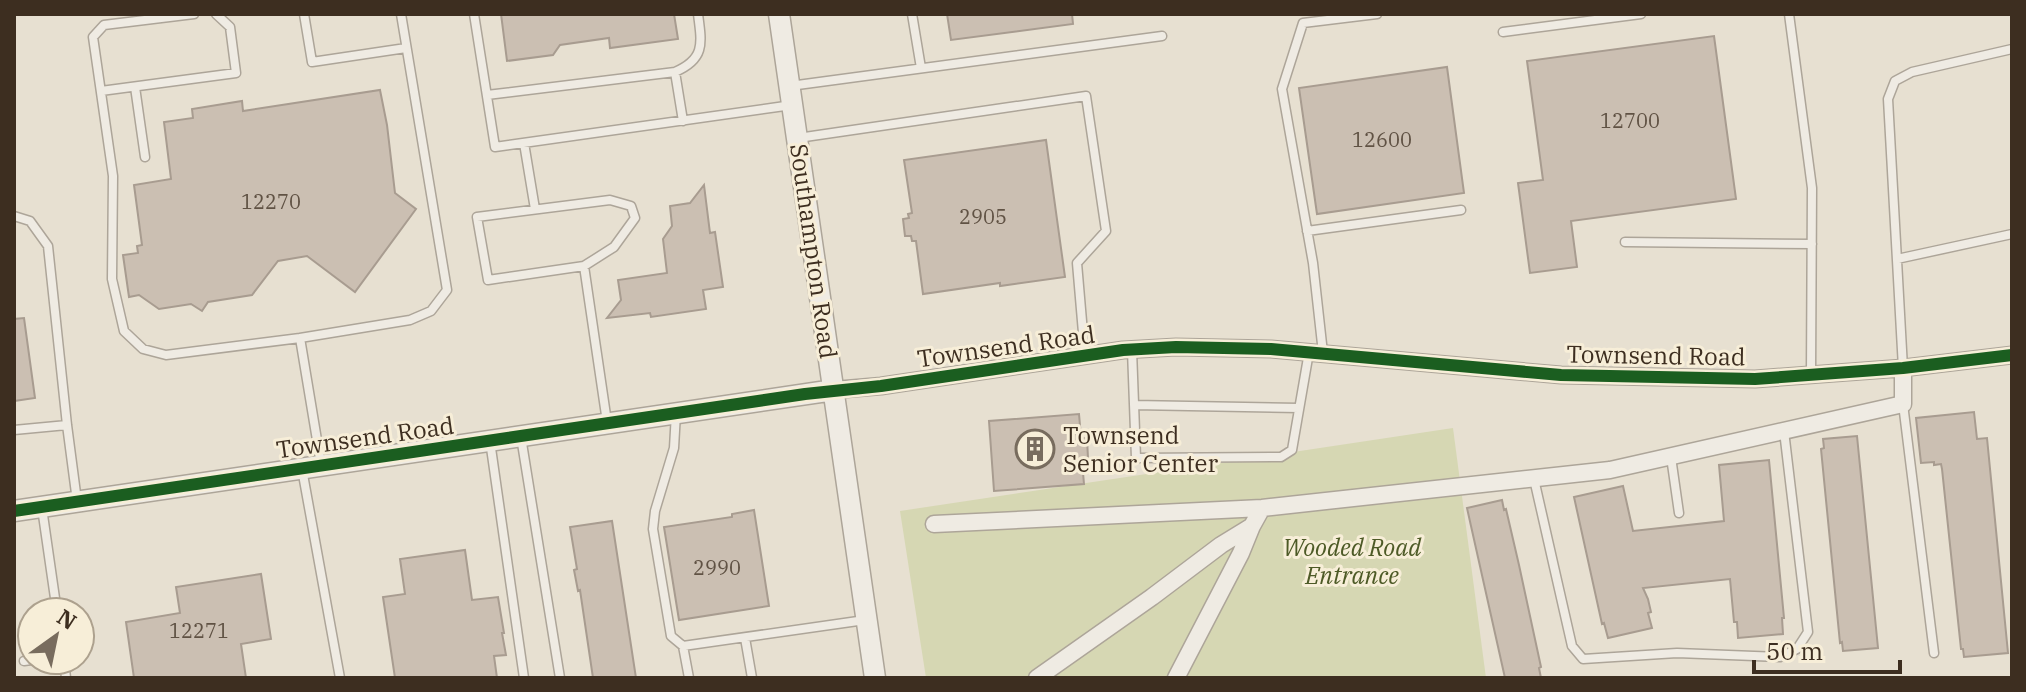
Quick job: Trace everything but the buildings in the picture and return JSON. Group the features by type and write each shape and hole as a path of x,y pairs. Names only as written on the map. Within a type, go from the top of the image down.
{"street":[{"name":"Southampton Road","path":"779,14 875,678"},
{"name":"Townsend Road","path":"14,511 834,390 1132,350 1176,347 1271,349 1561,375 1755,379 1903,368 2012,355"},
{"path":"934,524 1262,508 1610,470 1903,404 1903,368"},
{"path":"1176,678 1262,508"},
{"path":"1037,678 1252,526"}],"lane":[{"path":"194,14 104,25 93,37 113,176 112,279 124,331 143,349 166,355 410,320 431,311 447,290 401,14"},
{"path":"101,91 236,73 230,27 216,14"},
{"path":"304,14 312,62 406,48"},
{"path":"474,14 495,147 683,121 921,68 1162,36"},
{"path":"487,95 675,72 691,65 700,51 698,14"},
{"path":"912,14 921,68"},
{"path":"1132,350 1136,458 1281,457 1292,450 1299,408 1316,352 1313,263 1282,89 1303,23 1377,14"},
{"path":"1503,32 1641,14"},
{"path":"1789,14 1812,188 1811,375"},
{"path":"1903,368 1888,99 1895,81 1912,72 2012,49"},
{"path":"675,72 683,121"},
{"path":"135,87 145,157"},
{"path":"797,139 1086,96 1106,231 1077,263 1085,356"},
{"path":"524,143 535,209"},
{"path":"610,200 631,206 635,218 614,247 584,266 488,280 477,217 610,200"},
{"path":"1307,231 1461,210"},
{"path":"14,216 30,221 48,246 77,501"},
{"path":"1897,259 2012,234"},
{"path":"1625,242 1812,244"},
{"path":"584,266 607,423"},
{"path":"300,338 312,467 340,678"},
{"path":"1903,404 1934,653"},
{"path":"1134,405 1299,408"},
{"path":"676,413 674,448 655,511 653,529 671,636 683,646 689,678"},
{"path":"14,430 67,425"},
{"path":"1534,479 1572,646 1583,659 1677,653 1780,657 1797,649 1808,632 1784,431"},
{"path":"521,436 560,678"},
{"path":"490,440 524,678"},
{"path":"1671,457 1679,513"},
{"path":"42,507 55,596"},
{"path":"683,646 866,620"},
{"path":"745,638 752,678"}],"green space":[{"name":"Wooded Road Entrance","path":"1453,428 1486,678 926,678 900,511"}],"cycle path":[{"path":"14,511 1123,350 1176,347 1271,349 1561,375 1755,379 1903,368 2012,355"}],"place":[{"name":"Townsend Senior Center","path":"1035,449"}]}
